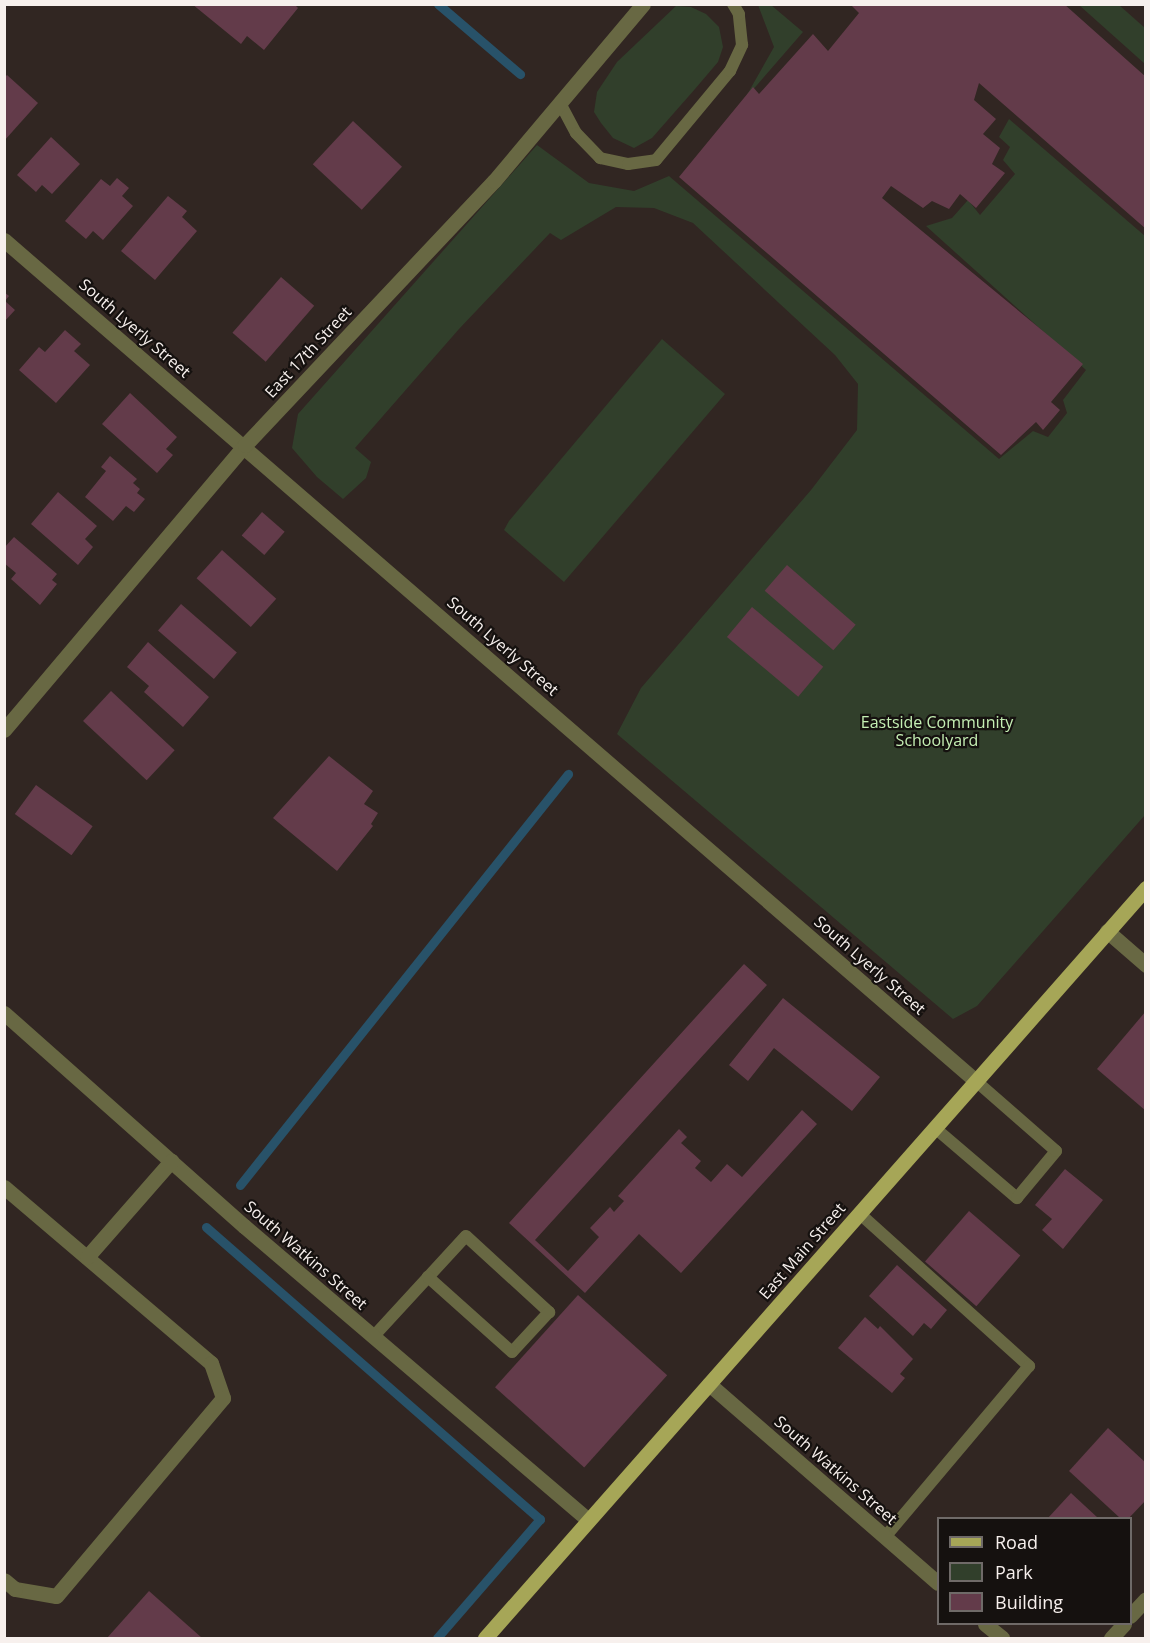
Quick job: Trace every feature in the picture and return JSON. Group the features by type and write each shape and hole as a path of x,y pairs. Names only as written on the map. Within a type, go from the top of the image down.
{"main road":[{"name":"East Main Street","path":"485,1638 1146,888"}],"street":[{"name":"East 17th Street","path":"4,730 245,446 494,181 643,4"},
{"name":"South Lyerly Street","path":"4,240 245,446 976,1081"},
{"path":"1107,931 1146,965"},
{"name":"South Watkins Street","path":"4,1013 373,1337 588,1520"},
{"path":"87,1257 171,1161"},
{"path":"4,1187 211,1364 223,1398 56,1596 15,1589 4,1580"},
{"name":"South Watkins Street","path":"709,1384 937,1581"},
{"path":"1132,1615 1146,1599"},
{"path":"987,1625 1002,1638"},
{"path":"1111,1638 1122,1625"}],"lane":[{"path":"560,103 576,133 600,158 628,164 656,160 730,71 742,45 739,14 733,4"},
{"path":"935,1128 1017,1198 1056,1151 976,1081"},
{"path":"859,1214 1029,1366 885,1537"},
{"path":"373,1337 428,1277 466,1236 549,1312 512,1352 428,1277"}],"green space":[{"path":"758,5 771,5 803,32 744,100 774,47"},
{"path":"1079,5 1119,5 1145,28 1145,64"},
{"path":"676,6 691,7 706,14 719,27 723,47 718,62 652,138 634,148 613,138 601,123 594,112 597,92 617,62"},
{"name":"Eastside Community Schoolyard","path":"1009,119 1145,236 1145,815 977,1006 953,1019 617,734 641,688 811,490 857,430 858,384 835,355 693,223 654,208 616,207 561,240 550,233 459,329 355,448 371,462 366,478 343,499 317,477 292,448 298,414 537,145 589,183 634,191 669,176 999,459 1033,431 1048,437 1067,413 1063,400 1086,370 926,226 952,218 968,200 980,215 1015,174 1003,160 1010,147 999,137"},
{"path":"662,339 725,394 564,582 504,530 509,521"}],"building":[{"path":"192,4 294,4 298,8 264,50 247,36 241,44"},
{"path":"850,4 1064,4 1146,77 1146,229 979,83 974,100 996,119 983,134 1000,148 992,164 1005,173 976,208 960,194 949,209 932,201 923,208 891,186 882,198 1083,364 1051,402 1060,410 1043,430 1036,422 1001,455 679,177 753,87 759,94 813,34 828,51 859,13"},
{"path":"7,75 38,103 4,141 4,78"},
{"path":"353,121 402,167 362,210 313,164"},
{"path":"51,137 80,164 52,194 42,185 36,192 17,175"},
{"path":"117,178 129,188 122,196 133,206 103,240 93,231 86,239 65,221 101,179 110,186"},
{"path":"168,196 187,211 182,217 197,231 155,280 121,251"},
{"path":"281,277 314,306 266,362 232,333"},
{"path":"4,292 9,296 5,301 15,310 4,322"},
{"path":"65,330 81,344 74,351 90,365 56,403 19,370 39,347 45,352"},
{"path":"130,393 177,437 166,449 173,455 157,473 102,424"},
{"path":"110,456 137,479 133,483 140,489 137,493 145,499 134,512 126,506 113,521 85,497 106,471 101,467"},
{"path":"58,492 97,526 85,539 93,547 78,565 31,524"},
{"path":"262,512 285,532 264,555 242,535"},
{"path":"14,537 57,574 52,580 57,584 40,605 11,579 16,573 4,563 4,548"},
{"path":"222,550 276,599 251,627 197,578"},
{"path":"787,565 856,625 833,650 765,591"},
{"path":"181,604 237,653 214,679 158,630"},
{"path":"752,607 823,667 798,697 727,637"},
{"path":"148,642 209,697 183,727 144,692 149,686 127,667"},
{"path":"111,691 175,750 147,780 83,721"},
{"path":"329,756 373,791 364,804 378,813 371,824 373,826 337,871 273,818"},
{"path":"36,785 93,826 71,855 15,814"},
{"path":"744,964 767,985 535,1240 568,1271 599,1237 590,1228 610,1207 614,1212 624,1201 618,1196 679,1129 687,1137 681,1143 701,1161 695,1168 711,1182 727,1164 742,1177 802,1110 817,1124 681,1273 639,1234 585,1293 509,1223"},
{"path":"783,998 880,1077 852,1111 774,1048 748,1081 729,1065"},
{"path":"1146,1011 1146,1111 1097,1069"},
{"path":"1065,1169 1103,1200 1063,1249 1042,1230 1052,1219 1035,1205"},
{"path":"969,1211 1020,1256 976,1306 925,1262"},
{"path":"897,1265 947,1310 931,1329 924,1323 913,1336 869,1296"},
{"path":"578,1295 667,1375 584,1467 495,1387"},
{"path":"865,1317 878,1329 880,1326 913,1359 900,1374 905,1378 892,1393 838,1348"},
{"path":"1108,1428 1146,1463 1146,1500 1130,1517 1119,1517 1069,1471"},
{"path":"1071,1493 1097,1517 1049,1517"},
{"path":"149,1591 202,1638 107,1638"}],"waterway":[{"path":"438,4 520,74"},
{"path":"240,1185 568,774"},
{"path":"206,1227 540,1519 437,1638"}]}
